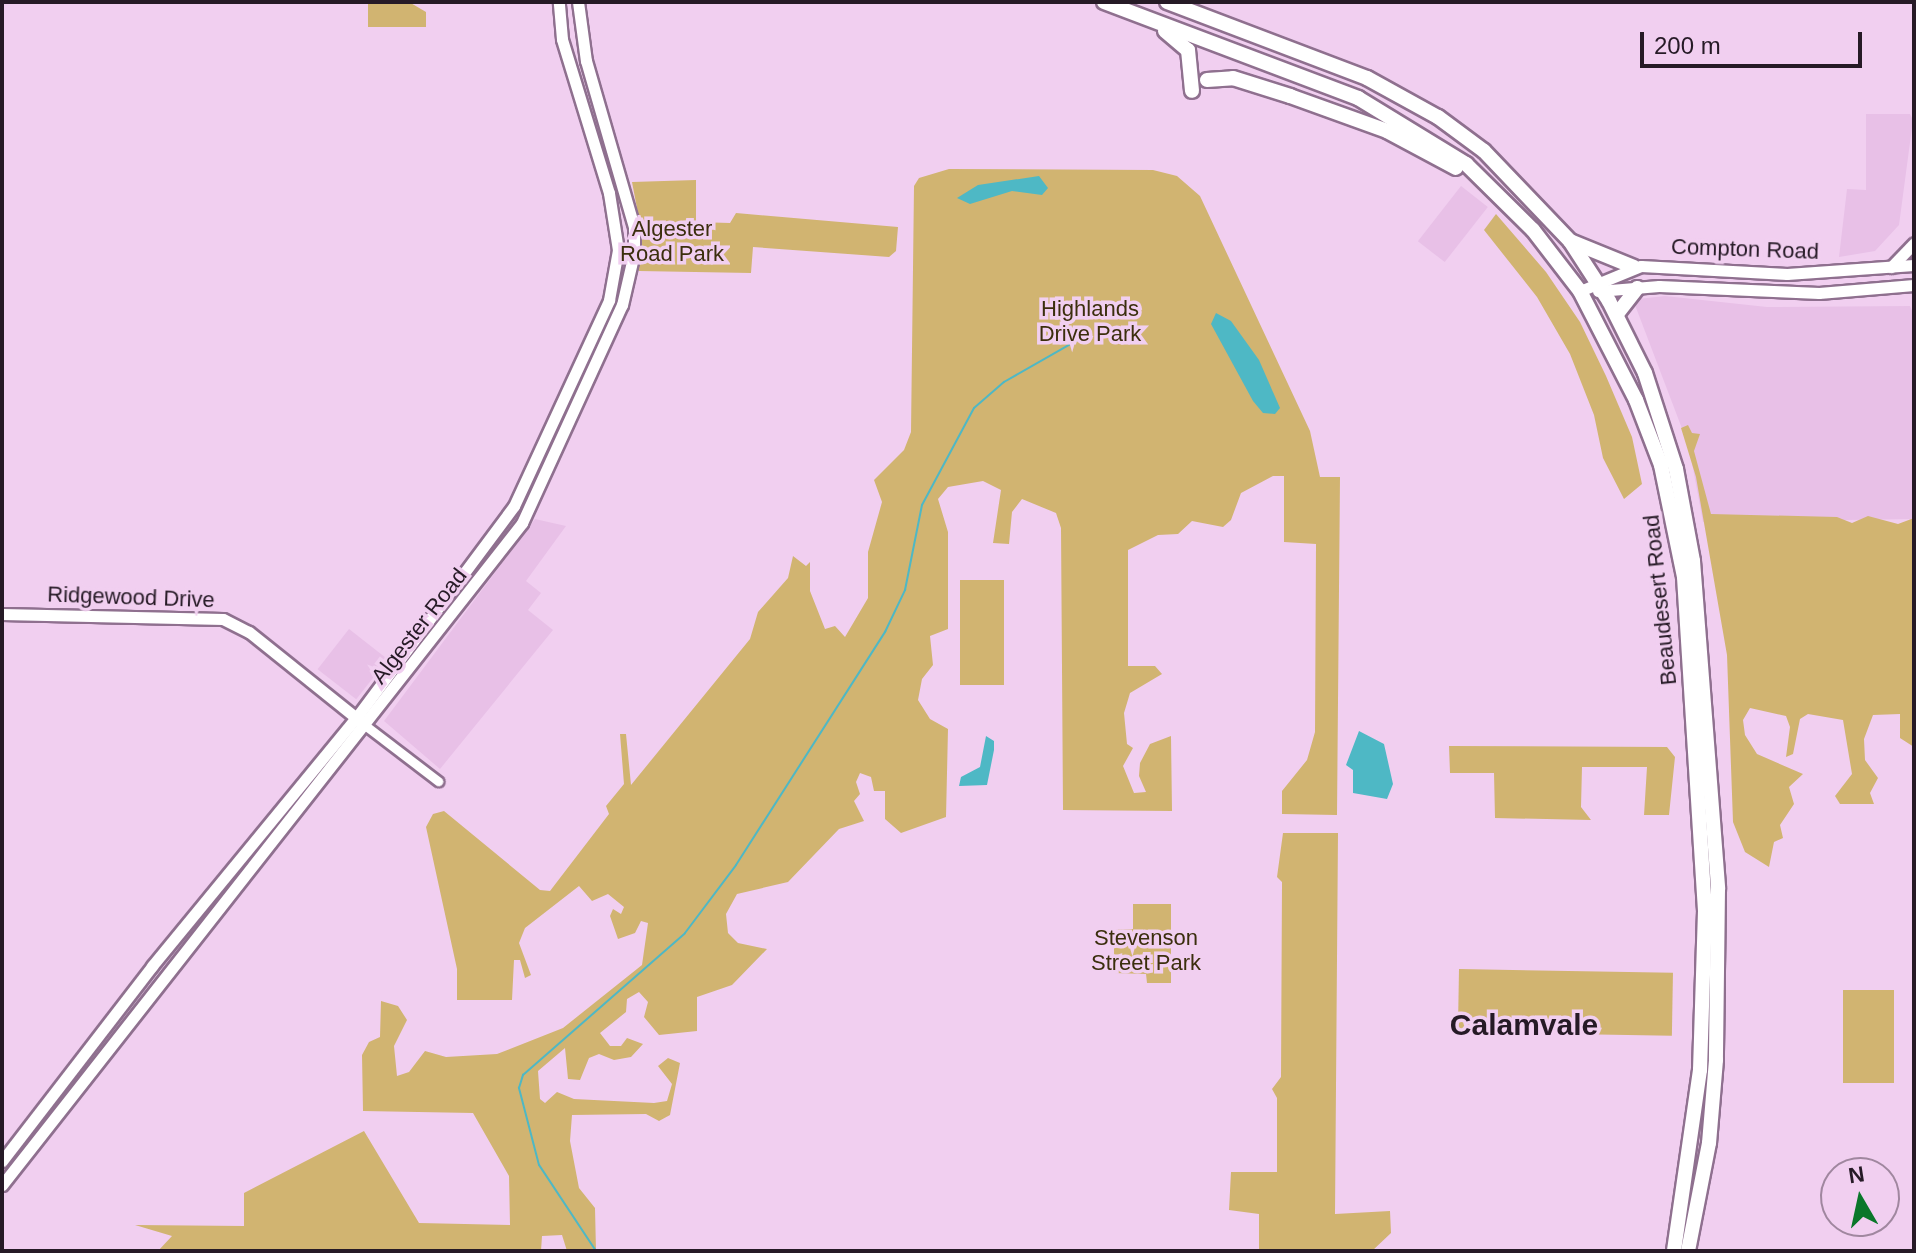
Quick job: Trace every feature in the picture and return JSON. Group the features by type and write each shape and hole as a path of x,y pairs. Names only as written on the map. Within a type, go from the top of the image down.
{"highway":[{"name":"Beaudesert Road","path":"1104,2 1358,98 1422,134 1488,184 1533,230 1581,292 1655,445 1672,507 1686,598 1705,911 1705,996 1692,1149 1674,1251"},
{"name":"Beaudesert Road","path":"1167,2 1352,72 1415,103 1507,171 1570,241 1617,314 1645,373 1676,469 1699,614 1718,889 1719,1026 1709,1143 1688,1251"},
{"path":"1154,21 1188,50 1192,91"},
{"path":"1207,80 1243,80 1387,131 1488,184"},
{"path":"1570,241 1634,267"},
{"path":"1617,314 1637,288"}],"main road":[{"name":"Algester Road","path":"2,1161 152,966 356,718 506,522 612,288 617,223 562,39 559,2"},
{"name":"Algester Road","path":"2,1185 151,990 366,726 522,523 622,305 634,253 634,227 586,61 578,2"},
{"path":"1891,267 1914,243"},
{"name":"Compton Road","path":"1581,292 1600,286 1634,267 1787,274 1914,265"},
{"name":"Compton Road","path":"1600,286 1794,293 1914,285"},
{"name":"Ridgewood Drive","path":"2,614 223,619 249,632 366,726"}],"street":[{"path":"366,726 438,781"}],"shaded area":[{"path":"1866,114 1910,114 1913,120 1899,225 1875,251 1839,257 1847,189 1866,190"},
{"path":"1461,186 1488,207 1445,262 1418,241"},
{"path":"1665,296 1767,307 1910,306 1914,315 1914,519 1703,522 1689,447 1635,305 1638,299"},
{"path":"535,519 566,526 526,581 541,593 528,610 553,630 440,769 384,721"},
{"path":"349,629 388,659 356,699 318,669"}],"green space":[{"path":"368,2 409,2 426,12 426,27 368,27"},
{"name":"Highlands Drive Park","path":"949,169 1153,170 1177,176 1200,196 1310,431 1320,477 1340,477 1337,815 1282,814 1282,791 1307,760 1315,732 1316,544 1284,542 1284,476 1273,476 1241,493 1231,520 1223,527 1192,521 1178,534 1158,535 1128,550 1128,666 1155,666 1162,674 1130,693 1124,713 1127,744 1133,748 1123,766 1134,793 1146,792 1139,776 1140,763 1150,744 1171,736 1172,811 1063,810 1061,528 1056,513 1022,499 1012,512 1009,544 993,543 1001,490 983,481 948,487 938,499 948,532 948,629 930,636 933,665 922,679 918,700 930,719 948,729 946,817 901,833 885,819 885,791 874,791 871,777 860,773 856,782 860,794 854,801 864,821 839,829 788,882 737,894 726,914 728,933 738,943 767,949 732,985 697,997 697,1031 659,1035 644,1017 648,1002 639,992 627,999 626,1012 600,1033 610,1046 621,1046 627,1038 643,1044 631,1057 614,1060 599,1054 589,1058 580,1080 568,1079 565,1048 538,1071 540,1099 545,1103 557,1092 574,1099 654,1103 667,1101 672,1084 658,1066 668,1058 680,1063 670,1115 659,1121 646,1114 572,1115 570,1141 579,1188 595,1208 596,1251 567,1251 562,1235 542,1236 541,1251 158,1251 172,1236 135,1225 244,1226 244,1193 364,1131 419,1223 510,1225 509,1176 473,1113 363,1111 362,1055 369,1042 380,1037 381,1001 398,1006 407,1020 394,1046 397,1076 409,1072 425,1051 446,1057 497,1054 563,1028 642,965 648,923 641,921 635,933 618,939 610,916 613,909 621,914 624,907 608,894 592,901 579,886 525,928 519,943 531,975 525,978 520,960 514,960 512,1000 457,1000 457,969 426,827 433,814 444,811 540,890 550,891 609,814 606,806 624,784 620,734 626,734 631,785 750,639 758,612 788,578 793,556 806,566 810,562 810,591 825,629 835,626 845,637 868,598 868,552 882,502 874,480 904,450 911,432 914,186 919,178"},
{"name":"Algester Road Park","path":"696,180 696,222 730,223 736,213 898,227 896,251 889,257 753,247 751,273 639,271 640,224 632,182"},
{"path":"1496,214 1546,272 1580,322 1606,376 1632,437 1642,484 1624,499 1603,458 1594,415 1570,354 1537,297 1484,230"},
{"path":"1688,425 1692,433 1700,434 1694,451 1711,514 1837,517 1852,523 1868,516 1898,524 1914,518 1914,747 1900,738 1900,714 1873,715 1864,739 1865,760 1878,778 1870,793 1874,804 1840,804 1835,796 1852,774 1843,720 1808,714 1800,719 1793,754 1786,757 1790,727 1786,716 1750,708 1743,720 1745,735 1757,754 1803,774 1789,787 1794,804 1780,825 1783,838 1774,842 1769,867 1745,852 1733,822 1727,655 1696,477 1681,428"},
{"path":"960,580 1004,580 1004,685 960,685"},
{"path":"1449,746 1667,747 1675,757 1669,815 1644,815 1647,767 1582,767 1581,807 1591,820 1495,818 1494,773 1450,773"},
{"path":"1283,833 1338,833 1335,1214 1390,1211 1391,1233 1372,1251 1259,1251 1259,1214 1229,1210 1231,1172 1277,1172 1277,1098 1272,1089 1281,1077 1282,882 1277,877"},
{"name":"Stevenson Street Park","path":"1133,904 1171,904 1171,983 1147,983 1146,974 1114,973 1114,930 1133,929"},
{"path":"1459,969 1673,973 1672,1036 1458,1032"},
{"path":"1843,990 1894,990 1894,1083 1843,1083"}],"water":[{"path":"1039,176 1048,188 1042,195 1012,191 970,204 957,198 978,185"},
{"path":"1216,313 1231,321 1259,360 1280,408 1275,414 1263,413 1253,401 1211,324"},
{"path":"1359,731 1384,744 1393,784 1387,799 1353,793 1353,770 1346,765"},
{"path":"986,736 994,741 987,785 959,786 961,777 980,767"}],"waterway":[{"path":"596,1251 539,1165 519,1088 523,1075 685,933 736,865 885,632 905,590 922,505 974,408 1004,382 1081,338"}],"district":[{"name":"Calamvale","path":"1524,1025"}]}
